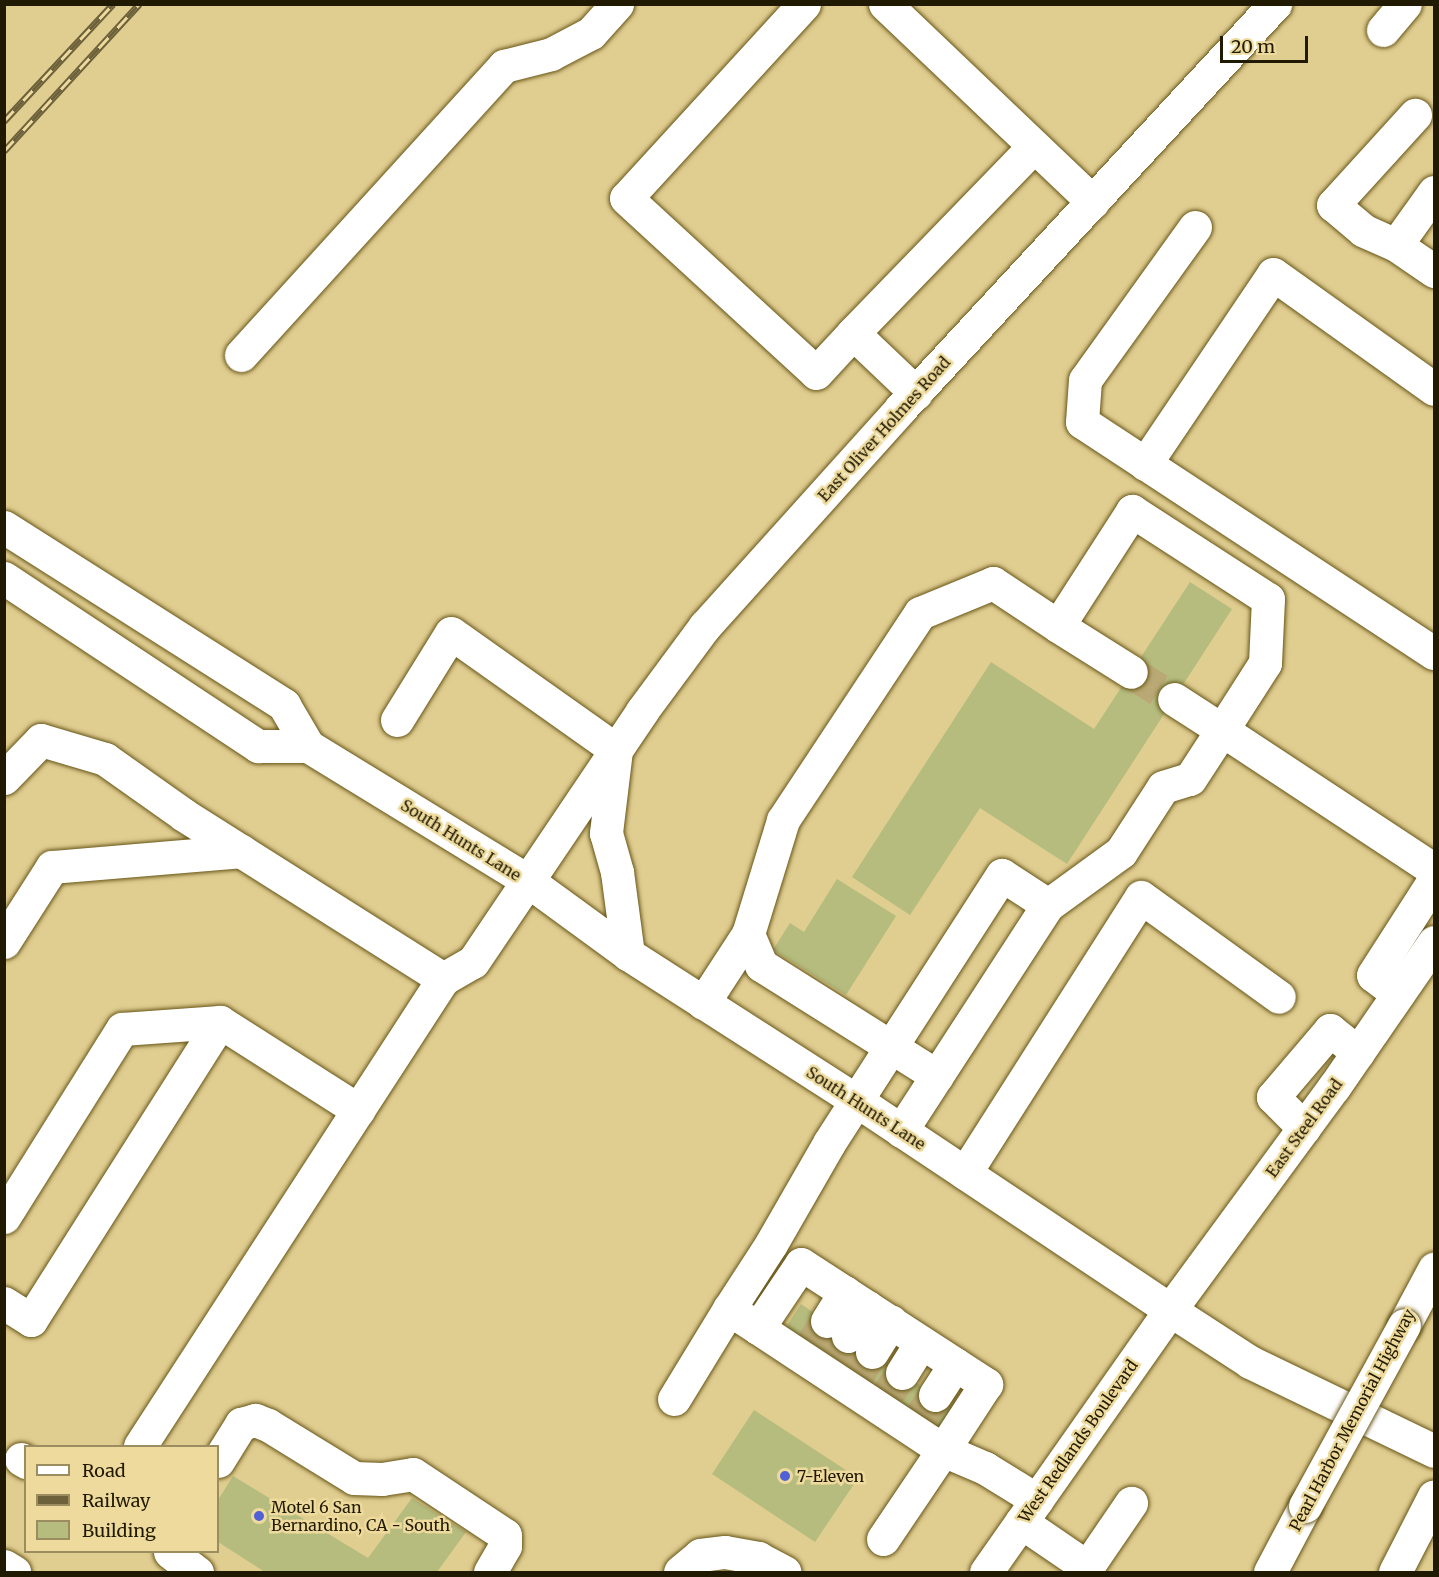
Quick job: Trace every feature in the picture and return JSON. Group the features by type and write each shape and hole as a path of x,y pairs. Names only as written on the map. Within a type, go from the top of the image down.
{"main road":[{"path":"240,355 504,66 551,54 591,33 617,4"},
{"path":"804,4 626,198 816,373 1034,146"},
{"path":"885,4 1093,202"},
{"name":"East Oliver Holmes Road","path":"443,979 473,962 616,750 705,626 916,393 1275,4"},
{"path":"1383,30 1405,4"},
{"path":"1415,115 1333,205 1363,230 1396,245 1434,271"},
{"path":"1396,245 1434,192"},
{"path":"1195,227 1084,380 1082,422 1434,653"},
{"path":"1145,464 1273,274 1434,389"},
{"path":"853,333 916,393"},
{"path":"901,1131 1048,905 1121,852 1163,786 1190,779 1265,663 1268,599 1132,511 1058,626"},
{"name":"South Hunts Lane","path":"4,527 284,705 308,746 528,881 628,954 857,1101 1250,1362 1434,1451"},
{"path":"4,578 258,746 308,746"},
{"path":"704,1003 748,934 783,820 920,613 993,583 1131,672"},
{"path":"397,720 452,633 616,750 606,833 617,872 628,954"},
{"path":"1174,699 1434,870"},
{"path":"4,778 41,740 105,759 241,851 443,979 141,1445"},
{"path":"4,942 52,867 241,851"},
{"path":"674,1399 771,1245 829,1143 1002,875 1048,905"},
{"path":"1398,994 1373,975 1434,880"},
{"path":"964,1173 1141,897 1279,997"},
{"path":"748,934 761,965 938,1076"},
{"name":"East Steel Road","path":"1170,1310 1358,1053 1434,942"},
{"path":"4,1217 122,1029 220,1022 358,1110"},
{"path":"4,1303 31,1320 220,1022"},
{"path":"1304,1128 1273,1097 1330,1030 1358,1053"},
{"path":"771,1245 986,1384 883,1539"},
{"path":"758,1328 801,1263"},
{"name":"Pearl Harbor Memorial Highway","path":"1270,1572 1434,1269"},
{"path":"835,1357 868,1307"},
{"path":"835,1357 868,1307"},
{"path":"729,1310 758,1328 835,1357 922,1415 943,1450 985,1468 1084,1565 1090,1563 1131,1503"},
{"name":"West Redlands Boulevard","path":"986,1572 1170,1310"},
{"path":"889,1393 921,1342"},
{"path":"922,1415 955,1364"},
{"path":"219,1459 241,1424 255,1420 268,1425 354,1478 382,1479 413,1474 505,1536 505,1546 490,1572"},
{"path":"1400,1563 1434,1496"},
{"path":"680,1572 700,1555 724,1552 758,1558 784,1572"},
{"path":"173,1553 197,1572"},
{"path":"4,1566 14,1572"}],"building":[{"path":"1190,582 1232,609 1067,864 980,808 910,915 852,877 991,662 1094,729"},
{"path":"837,879 896,916 846,995 773,950 790,923 804,932"},
{"path":"801,1304 952,1407 938,1431 784,1330"},
{"name":"7-Eleven","path":"754,1410 858,1478 815,1542 712,1474"},
{"name":"Motel 6 San Bernardino, CA - South","path":"233,1476 368,1558 412,1498 466,1532 437,1572 265,1572 219,1543 219,1498"}],"tunnel":[{"path":"1131,672 1174,699"},
{"path":"810,1347 827,1321"},
{"path":"831,1361 848,1336"},
{"path":"856,1377 872,1352"},
{"path":"886,1397 902,1373"},
{"path":"919,1419 935,1395"}],"railway":[{"path":"4,121 113,4"},
{"path":"4,151 139,4"}],"place":[{"name":"7-Eleven","path":"785,1476"},
{"name":"Motel 6 San Bernardino, CA - South","path":"259,1516"}]}
